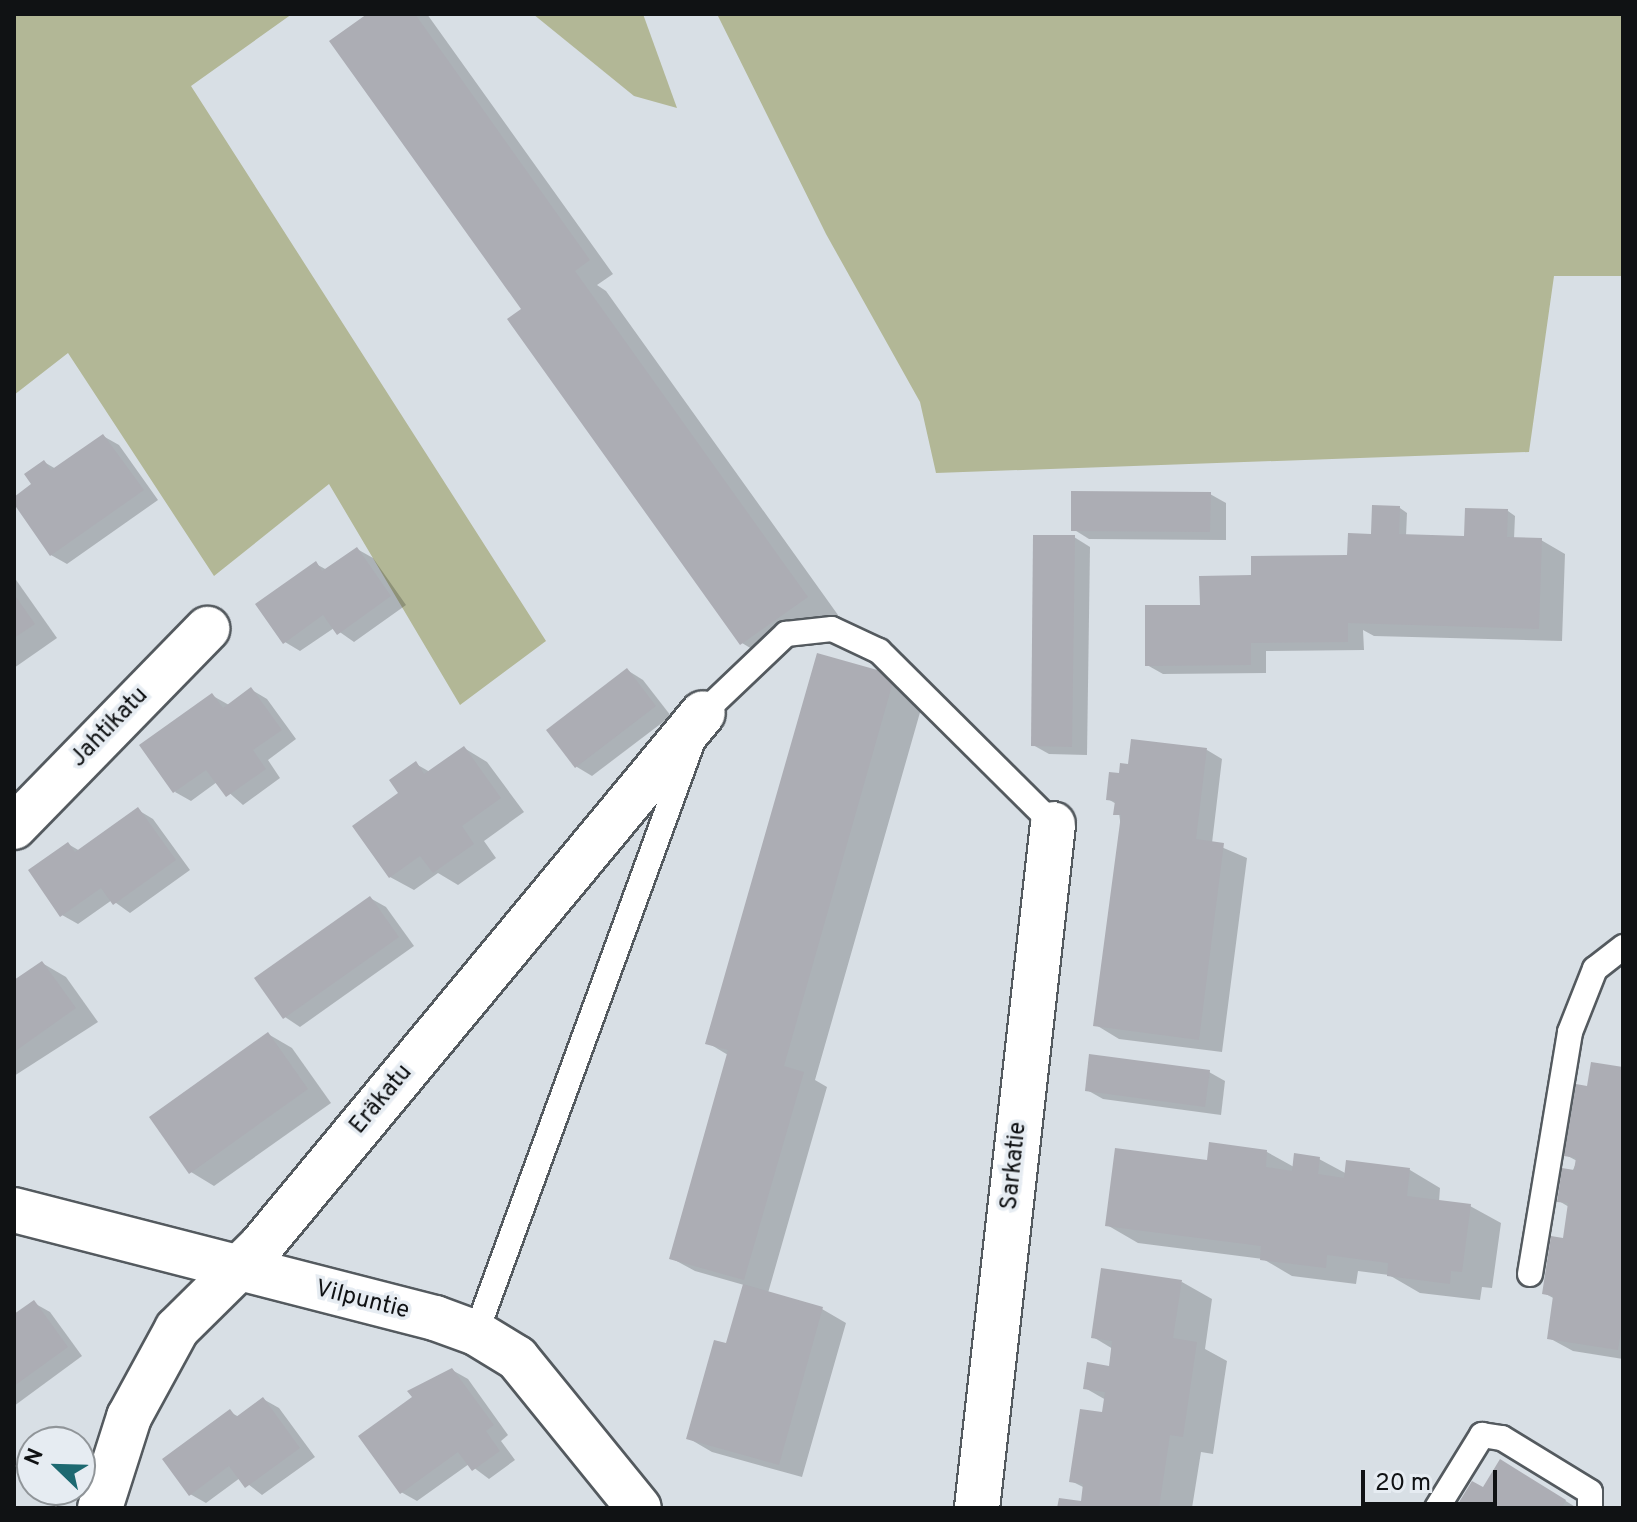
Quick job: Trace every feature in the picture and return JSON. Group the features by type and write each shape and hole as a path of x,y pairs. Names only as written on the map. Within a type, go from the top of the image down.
{"street":[{"name":"Jahtikatu","path":"14,827 207,629"},
{"name":"Eräkatu","path":"100,1508 129,1417 177,1329 236,1270 703,713"},
{"name":"Sarkatie","path":"977,1508 1053,824"},
{"name":"Vilpuntie","path":"14,1210 236,1270 435,1318 476,1333 517,1358 624,1502"}],"lane":[{"path":"476,1333 703,713 786,634 832,629 879,651 1053,824"},
{"path":"1530,1274 1570,1032 1595,969 1623,947"},
{"path":"1437,1508 1482,1435 1502,1438 1590,1492 1590,1508"}],"green space":[{"path":"14,14 292,14 191,86 546,641 460,705 329,484 214,576 68,353 14,395"},
{"path":"533,14 643,14 677,108 634,96"},
{"path":"717,14 1623,14 1623,276 1554,276 1529,452 936,473 920,402 826,234"}],"building":[{"path":"367,14 415,14 590,260 575,271 808,597 740,645 507,319 521,309 329,41"},
{"path":"103,434 144,490 50,556 14,504 14,497 31,484 24,474 44,460 51,470"},
{"path":"1071,491 1211,492 1210,532 1071,531"},
{"path":"1372,505 1400,506 1399,534 1464,536 1465,508 1508,509 1507,537 1542,538 1539,629 1348,623 1348,642 1251,643 1251,665 1145,666 1145,605 1200,605 1199,576 1251,575 1251,556 1347,555 1348,533 1371,534"},
{"path":"1033,535 1075,535 1072,747 1031,746"},
{"path":"357,547 391,596 337,635 323,615 283,644 255,604 316,561 322,571"},
{"path":"14,594 35,624 14,638"},
{"path":"817,653 895,675 784,1066 804,1072 744,1280 669,1259 728,1050 705,1044"},
{"path":"627,668 656,706 575,768 546,730"},
{"path":"251,687 282,730 253,750 266,769 226,797 206,770 173,793 139,745 212,693 223,708"},
{"path":"1131,739 1207,748 1196,839 1224,843 1199,1040 1093,1026 1121,815 1113,815 1115,801 1106,800 1109,772 1119,773 1120,763 1128,764"},
{"path":"464,746 501,798 462,826 474,844 433,873 420,856 389,878 352,826 398,793 389,780 416,761 424,774"},
{"path":"138,807 176,860 113,905 101,888 60,917 28,870 68,842 75,852"},
{"path":"370,896 399,937 283,1019 254,978"},
{"path":"42,961 76,1008 14,1052 14,980"},
{"path":"268,1032 308,1089 189,1174 149,1117"},
{"path":"1089,1054 1210,1070 1205,1107 1085,1091"},
{"path":"1591,1062 1623,1067 1623,1318 1618,1350 1547,1339 1553,1296 1542,1294 1551,1236 1563,1238 1568,1203 1557,1202 1562,1168 1574,1170 1576,1158 1564,1156 1576,1084 1587,1086"},
{"path":"1209,1142 1267,1150 1266,1167 1292,1171 1294,1153 1320,1157 1318,1174 1344,1178 1346,1160 1410,1168 1407,1196 1471,1204 1462,1272 1451,1271 1450,1284 1387,1276 1388,1263 1327,1255 1326,1268 1260,1260 1261,1246 1105,1226 1115,1148 1207,1160"},
{"path":"1101,1268 1182,1280 1173,1338 1197,1342 1183,1437 1170,1435 1159,1508 1057,1508 1059,1498 1081,1501 1083,1484 1069,1482 1080,1409 1102,1412 1105,1392 1083,1389 1087,1362 1109,1366 1112,1341 1091,1338"},
{"path":"743,1284 823,1307 779,1465 686,1439 714,1340 726,1343"},
{"path":"34,1300 68,1347 14,1386 14,1314"},
{"path":"452,1368 494,1425 486,1431 500,1451 472,1471 458,1452 400,1494 358,1436 412,1397 407,1391"},
{"path":"263,1397 300,1448 245,1488 229,1466 189,1496 162,1459 230,1409 236,1417"},
{"path":"1500,1459 1566,1500 1562,1508 1456,1507 1472,1481 1483,1487"}]}
